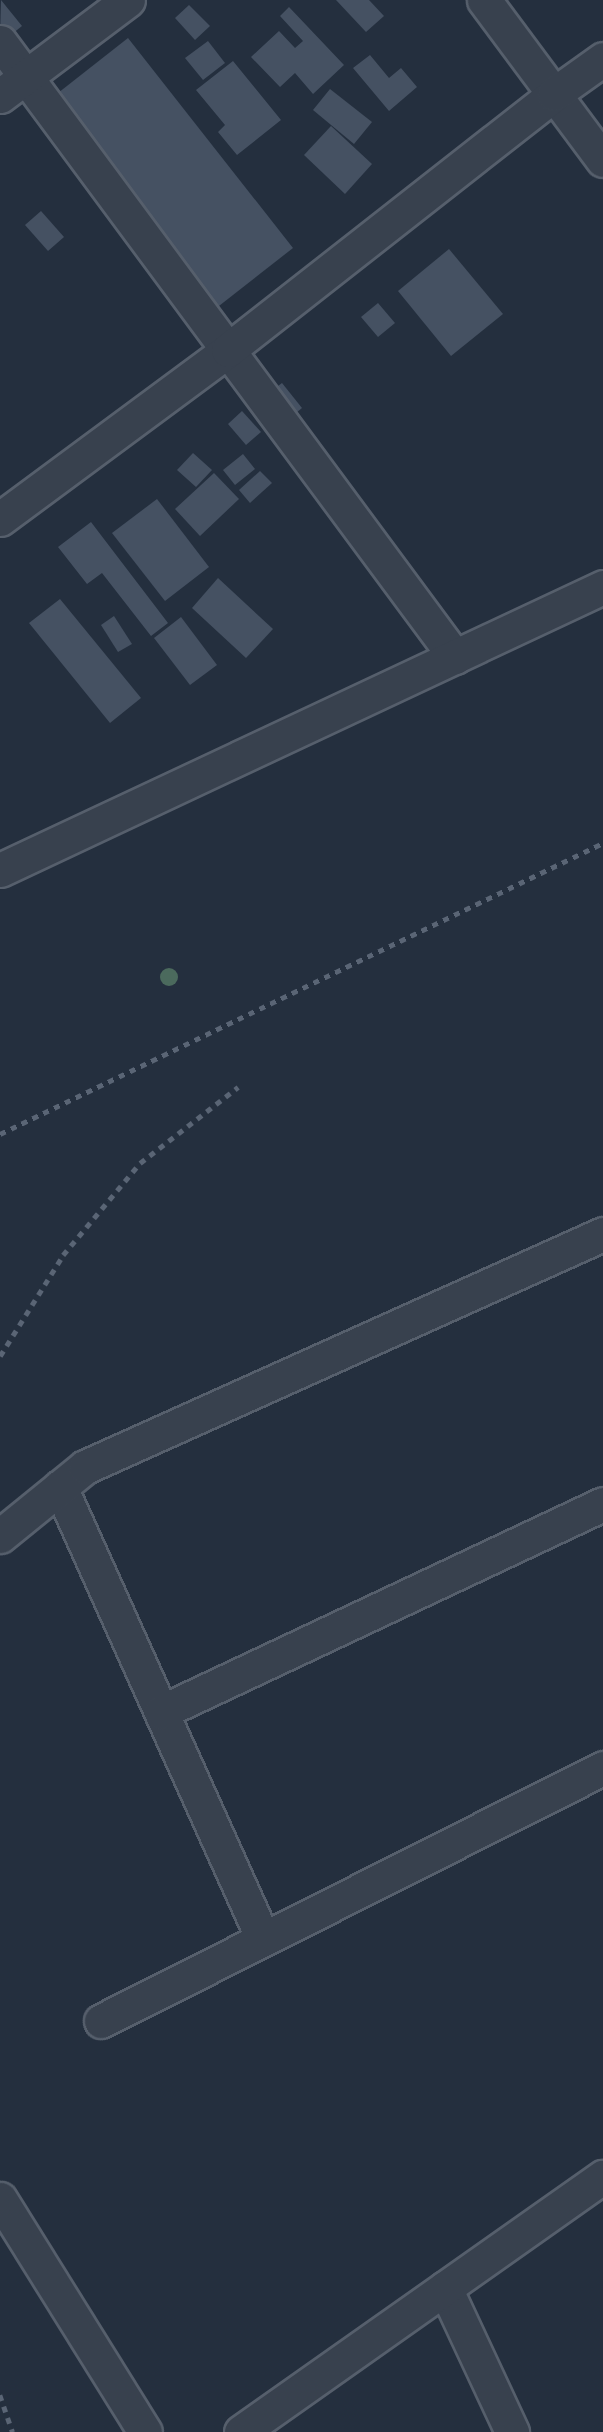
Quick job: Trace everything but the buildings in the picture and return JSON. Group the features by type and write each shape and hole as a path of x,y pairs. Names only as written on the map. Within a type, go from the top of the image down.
{"street":[{"path":"0,96 128,0"},
{"path":"484,0 603,160"},
{"path":"0,42 455,657"},
{"path":"0,519 228,350 554,94 603,59"},
{"path":"0,870 603,587"},
{"path":"0,1536 85,1467 603,1234"},
{"path":"60,1488 263,1939"},
{"path":"161,1712 603,1504"},
{"path":"101,2021 603,1768"},
{"path":"241,2432 603,2177"},
{"path":"0,2199 145,2432"},
{"path":"445,2288 512,2432"}],"railway":[{"path":"0,1134 603,843"},
{"path":"0,1356 63,1255 140,1163 238,1087"},
{"path":"0,2395 13,2432"}]}
